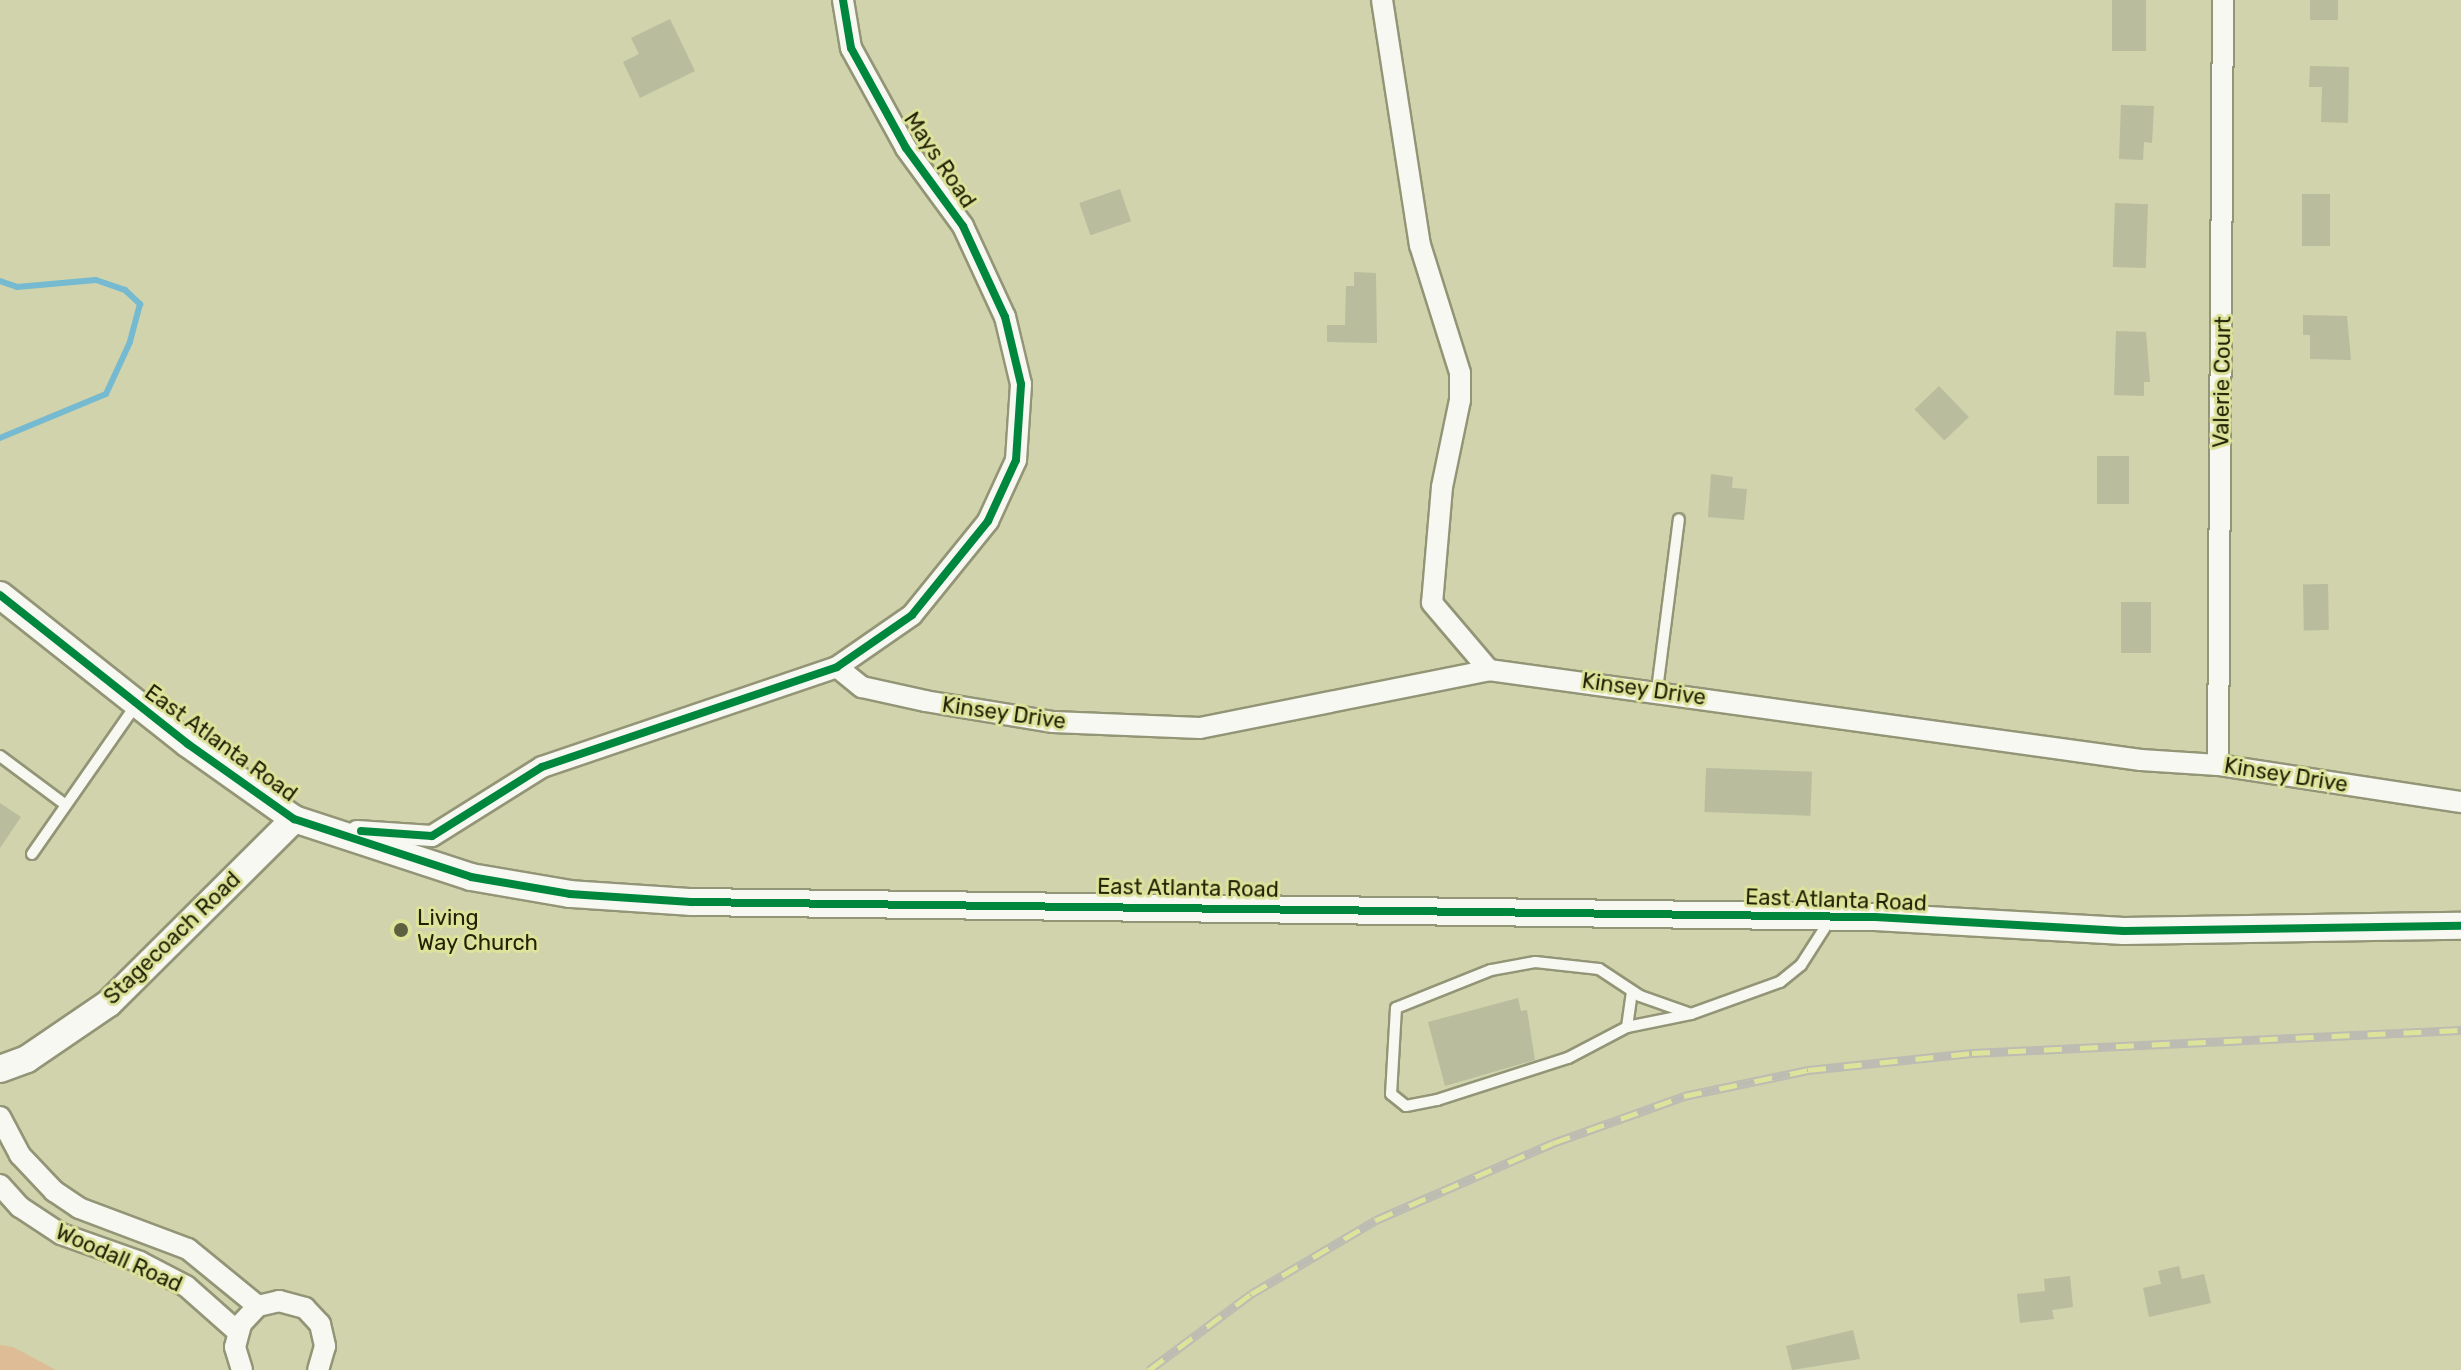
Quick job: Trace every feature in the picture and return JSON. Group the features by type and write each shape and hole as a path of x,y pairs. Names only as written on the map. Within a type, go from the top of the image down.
{"street":[{"name":"Mays Road","path":"294,819 378,835 432,836 542,767 837,667 912,615 949,576 988,521 1016,460 1021,384 1005,317 963,226 906,148 851,48 843,0"},
{"path":"1382,0 1420,245 1460,373 1460,400 1442,487 1432,603 1489,670"},
{"name":"Valerie Court","path":"2218,765 2223,0"},
{"name":"East Atlanta Road","path":"0,595 137,703 294,819 471,877 570,894 691,902 1832,916 2124,931 2461,926"},
{"name":"Kinsey Drive","path":"837,667 862,687 925,701 1053,722 1200,728 1489,670 1657,690 2141,760 2218,765 2461,802"},
{"name":"Stagecoach Road","path":"0,1069 27,1059 109,1003 294,819"},
{"name":"Woodall Road","path":"0,1117 20,1155 54,1191 79,1208 188,1249 258,1306"},
{"name":"Woodall Road","path":"0,1185 20,1207 61,1234 140,1262 186,1286 238,1332"},
{"path":"242,1370 236,1350 238,1332 258,1306 290,1302 313,1316 325,1340 318,1370"}],"lane":[{"path":"1657,690 1679,519"},
{"path":"32,854 137,703"},
{"path":"0,756 66,805"},
{"path":"1691,1014 1632,991 1599,969 1535,962 1491,970 1411,998 1396,1008 1391,1094 1406,1106 1437,1100 1568,1058 1627,1027 1691,1014 1780,982 1801,965 1832,916"},
{"path":"1627,1027 1632,991"}],"shaded area":[{"path":"0,1345 13,1347 56,1370 0,1370"}],"building":[{"path":"2112,0 2146,0 2146,51 2112,51"},
{"path":"2310,0 2338,0 2338,20 2310,20"},
{"path":"670,19 695,71 640,98 623,62 639,54 631,38"},
{"path":"2310,66 2349,67 2348,123 2321,122 2322,87 2309,87"},
{"path":"2121,105 2154,106 2152,143 2144,142 2143,160 2119,159"},
{"path":"1120,189 1131,221 1090,235 1079,203"},
{"path":"2302,194 2330,194 2330,246 2302,246"},
{"path":"2115,203 2148,204 2146,268 2113,267"},
{"path":"1354,272 1376,273 1377,343 1327,342 1327,325 1345,325 1346,286 1354,286"},
{"path":"2303,315 2347,316 2351,360 2310,359 2310,335 2303,335"},
{"path":"2116,331 2146,332 2150,382 2144,382 2144,396 2114,395"},
{"path":"1939,386 1969,417 1944,441 1915,410"},
{"path":"2097,456 2129,456 2129,504 2097,504"},
{"path":"1711,474 1733,477 1732,488 1747,489 1744,520 1708,517"},
{"path":"2303,584 2328,584 2329,630 2304,630"},
{"path":"2121,602 2151,602 2151,653 2121,653"},
{"path":"1706,768 1812,772 1810,816 1704,812"},
{"path":"0,803 21,817 0,848"},
{"path":"1518,998 1521,1011 1527,1010 1535,1060 1445,1086 1428,1022"},
{"path":"2179,1266 2182,1279 2204,1274 2211,1303 2149,1317 2143,1288 2161,1284 2158,1271"},
{"path":"2070,1276 2073,1307 2052,1310 2054,1319 2020,1323 2017,1294 2045,1291 2044,1279"},
{"path":"1853,1330 1860,1359 1792,1370 1786,1346"}],"waterway":[{"path":"0,281 17,287 96,280 125,290 140,304 130,342 106,394 0,438"}],"railway":[{"path":"1149,1370 1251,1294 1376,1220 1553,1143 1684,1096 1808,1070 1972,1053 2461,1030"}],"cycle path":[{"path":"361,831 432,836 542,767 837,667 912,615 988,521 1016,460 1021,384 1005,317 963,226 906,148 851,48 843,0"},
{"path":"0,595 188,744 294,819 471,877 570,894 691,902 1875,917 2124,931 2461,926"}],"place":[{"name":"Living Way Church","path":"401,930"}]}
